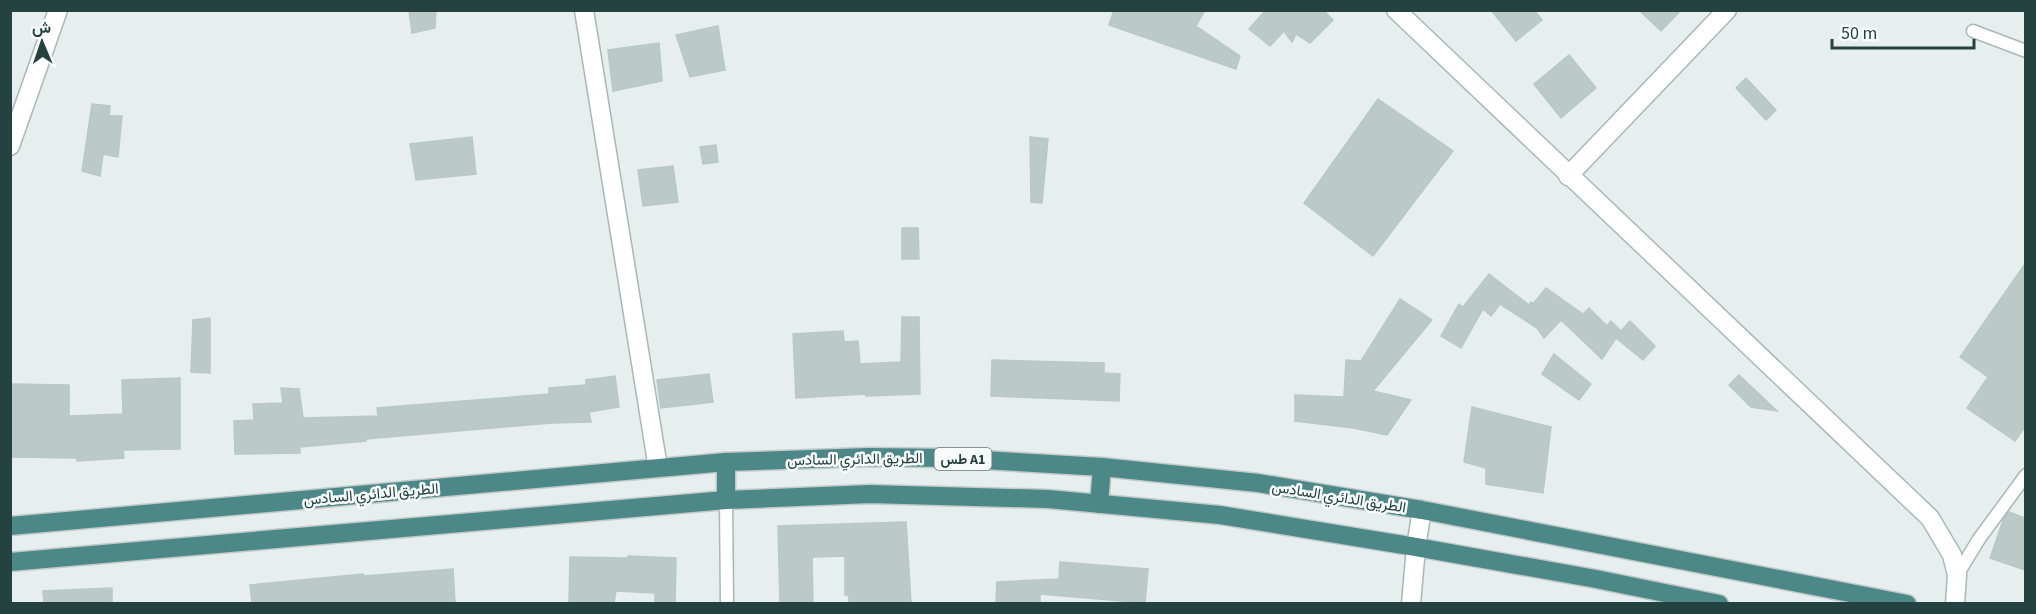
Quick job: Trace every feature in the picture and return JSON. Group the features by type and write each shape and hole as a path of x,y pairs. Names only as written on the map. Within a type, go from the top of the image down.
{"highway":[{"name":"الطريق الدائري السادس","path":"10,526 726,462 868,457 949,458 1102,467 1257,483 1422,510 1907,603"},
{"path":"726,462 726,500"},
{"path":"1099,504 1102,467"},
{"path":"10,562 726,500 870,494 1048,499 1220,515 1416,547 1719,603"}],"street":[{"path":"10,146 58,10"},
{"path":"584,10 658,468"},
{"path":"1396,10 1930,518 1952,555 1957,575 1955,603"},
{"path":"1568,176 1727,10"},
{"path":"1412,603 1416,547 1422,510"}],"lane":[{"path":"1973,31 2025,51"},
{"path":"1957,575 1979,539 2025,475"},
{"path":"726,500 727,603"}],"building":[{"path":"409,10 436,10 435,28 412,33"},
{"path":"1114,10 1205,10 1196,26 1240,56 1236,69 1109,25"},
{"path":"1266,10 1323,10 1333,20 1310,43 1296,34 1292,42 1284,31 1270,46 1249,29"},
{"path":"1491,10 1534,10 1542,20 1516,41"},
{"path":"1639,10 1681,10 1661,31"},
{"path":"718,26 725,70 690,77 676,35"},
{"path":"659,43 662,81 613,91 608,50"},
{"path":"1569,55 1596,88 1561,118 1534,84"},
{"path":"1746,78 1776,110 1766,120 1736,88"},
{"path":"1378,99 1453,151 1373,256 1304,203"},
{"path":"92,104 110,106 109,116 122,116 118,157 103,154 100,176 82,171"},
{"path":"472,137 476,174 416,180 410,144"},
{"path":"1030,137 1048,139 1042,203 1031,202"},
{"path":"716,145 718,162 703,164 700,147"},
{"path":"673,166 678,202 643,206 638,170"},
{"path":"902,228 918,228 919,259 902,259"},
{"path":"2025,264 2025,427 2015,441 1967,408 1988,377 1960,357"},
{"path":"1489,274 1529,305 1531,302 1533,304 1546,288 1583,314 1589,308 1607,326 1611,321 1621,331 1630,321 1655,346 1643,360 1616,338 1602,359 1561,320 1544,338 1537,328 1500,304 1491,316 1483,309 1461,348 1441,336 1459,304 1463,307"},
{"path":"1400,299 1432,320 1373,391 1411,400 1387,435 1353,428 1295,421 1295,395 1344,397 1346,360 1361,361"},
{"path":"902,317 919,317 920,394 796,398 793,334 843,331 844,342 858,341 860,364 901,362"},
{"path":"210,318 210,373 191,372 193,320"},
{"path":"1554,354 1591,384 1579,400 1542,374"},
{"path":"992,360 1104,363 1104,373 1120,374 1119,401 991,396"},
{"path":"709,374 713,402 661,408 657,380"},
{"path":"1739,375 1777,411 1751,407 1729,385"},
{"path":"615,376 619,407 589,412 591,422 552,423 365,439 366,441 300,447 300,453 235,454 234,421 254,420 253,404 283,403 281,388 299,389 303,418 378,416 377,408 549,394 549,388 586,385 586,380"},
{"path":"180,378 180,449 123,450 124,458 77,461 77,458 10,457 10,384 69,385 69,416 123,414 122,380"},
{"path":"1472,407 1551,427 1543,493 1486,484 1486,468 1464,462"},
{"path":"2009,512 2025,518 2025,570 1990,558 2004,518"},
{"path":"906,522 911,603 849,603 849,595 845,595 845,556 812,557 813,603 780,603 778,526"},
{"path":"628,556 676,558 675,603 655,603 655,593 616,591 614,603 569,603 570,557 628,558"},
{"path":"1060,562 1148,569 1145,603 1040,594 1040,603 996,603 997,582 1059,579"},
{"path":"453,569 455,603 252,603 250,585 363,574 364,576"},
{"path":"112,588 112,603 44,603 43,591"}]}
